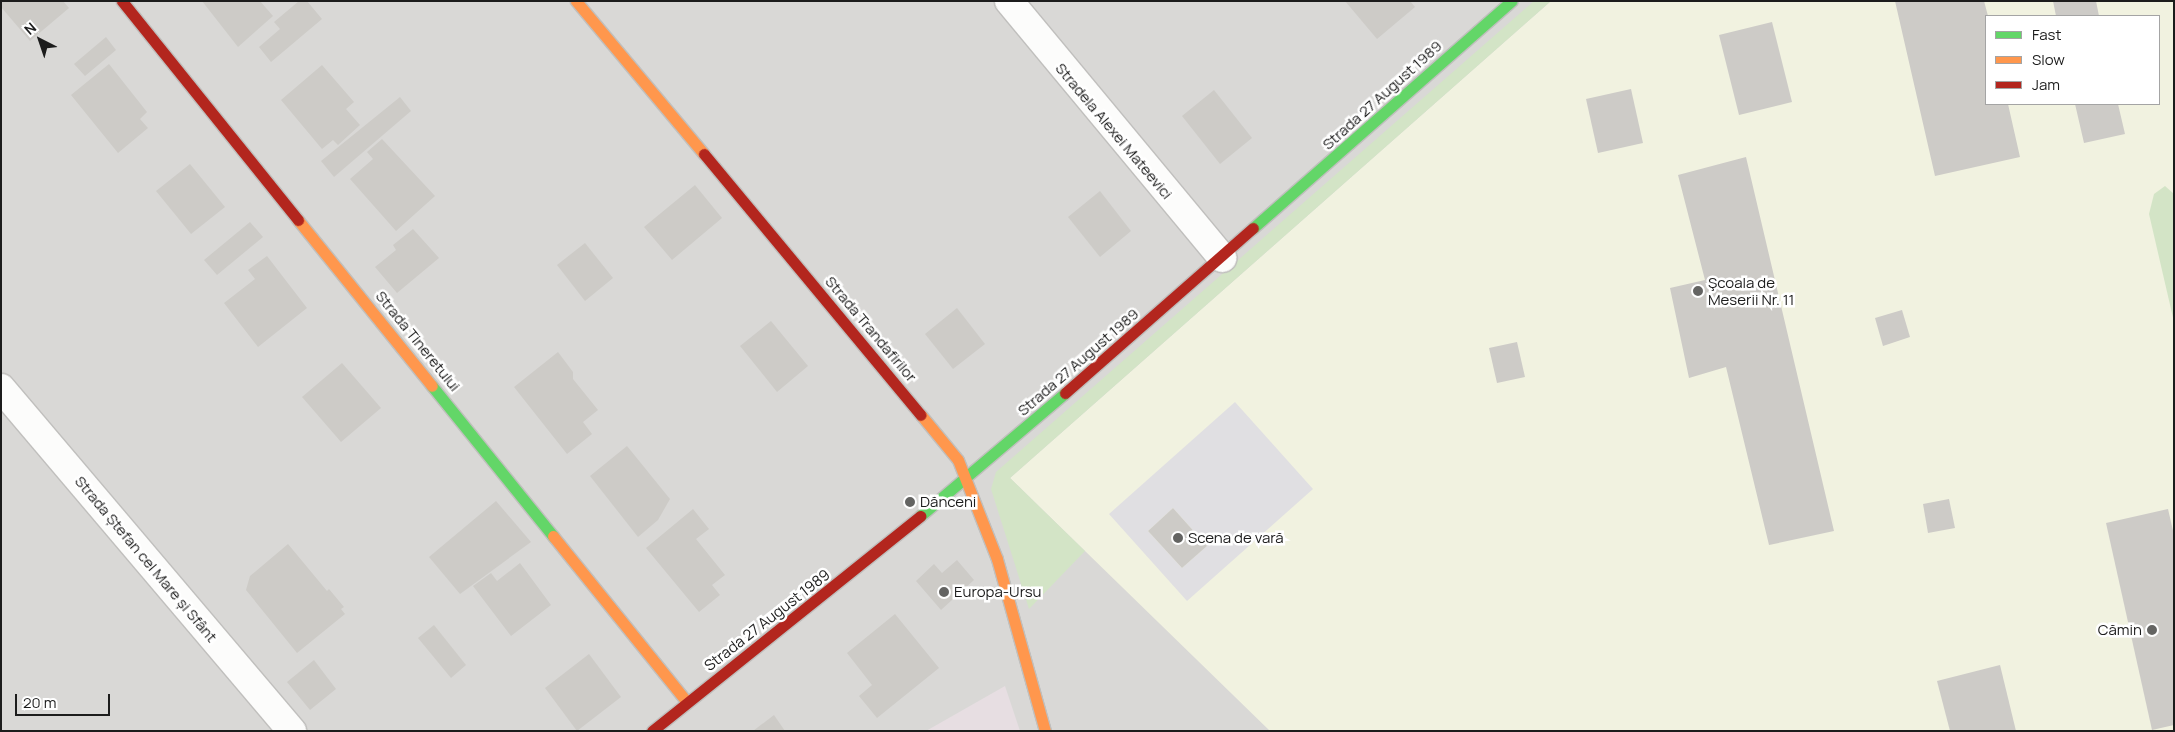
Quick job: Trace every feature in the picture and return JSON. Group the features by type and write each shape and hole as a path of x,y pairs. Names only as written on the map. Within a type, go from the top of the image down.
{"street":[{"name":"Strada Tineretului","path":"122,1 687,702"},
{"name":"Strada Trandafirilor","path":"576,1 944,440 967,479 1011,606 1045,731"},
{"name":"Stradela Alexei Mateevici","path":"1009,1 1222,258"},
{"name":"Strada 27 August 1989","path":"652,731 967,479 1222,258 1500,5"},
{"name":"Strada Ștefan cel Mare și Sfânt","path":"1,388 292,731"}],"shaded area":[{"path":"1,1 2174,1 2174,731 1,731"},
{"name":"Şcoala de Meserii Nr. 11","path":"1551,1 2174,1 2174,731 1270,731 1010,478"},
{"path":"1235,402 1313,489 1187,601 1109,514","holes":["1173,508 1207,546 1182,568 1148,531"]},
{"path":"1005,686 1020,731 926,731"}],"green space":[{"path":"1534,1 1551,1 1010,478 1085,551 1029,609 991,489 996,472"},
{"path":"2165,186 2174,194 2174,322 2149,214 2154,194"}],"building":[{"path":"1,1 63,1 69,8 30,41 1,7"},
{"path":"202,1 260,1 273,16 238,47"},
{"path":"299,1 307,1 322,19 271,62 259,47 280,29 274,22"},
{"path":"1345,1 1410,1 1415,7 1377,39"},
{"path":"1895,1 1984,1 1988,15 1985,15 1985,105 2008,105 2020,157 1935,176"},
{"path":"2053,1 2096,1 2099,15 2056,15"},
{"path":"1772,22 1792,102 1739,115 1719,35"},
{"path":"106,37 116,50 85,76 74,64"},
{"path":"109,64 147,112 140,119 148,128 118,153 71,95"},
{"path":"322,65 354,102 346,109 360,125 338,145 333,140 322,149 281,100"},
{"path":"1631,89 1643,143 1598,153 1586,99"},
{"path":"1214,90 1252,138 1220,164 1182,116"},
{"path":"400,97 411,111 334,177 321,161"},
{"path":"2075,105 2118,105 2125,134 2084,143"},
{"path":"382,139 435,196 396,231 350,179 373,159 367,152"},
{"path":"1746,157 1834,531 1769,545 1726,367 1689,378 1670,288 1705,280 1678,175"},
{"path":"190,164 225,207 191,234 156,191"},
{"path":"695,185 722,218 672,260 644,227"},
{"path":"1100,191 1131,231 1100,257 1068,217"},
{"path":"250,222 263,237 217,275 204,260"},
{"path":"413,229 439,258 397,293 375,267 396,250 393,245"},
{"path":"585,243 613,278 585,301 557,265"},
{"path":"267,256 307,308 258,347 224,303 255,279 248,270"},
{"path":"957,308 985,344 953,369 925,334"},
{"path":"1902,310 1910,337 1883,346 1875,318"},
{"path":"771,321 808,366 777,392 740,346"},
{"path":"1517,342 1525,377 1497,383 1489,348"},
{"path":"558,352 573,372 573,379 598,410 583,422 592,434 567,454 514,387"},
{"path":"342,363 381,408 341,442 302,397"},
{"path":"627,446 670,499 658,520 638,537 590,476"},
{"path":"1949,499 1955,528 1928,533 1923,504"},
{"path":"496,501 531,542 460,594 429,557"},
{"name":"Scena de vară","path":"1173,508 1207,546 1182,568 1148,531"},
{"path":"693,509 709,529 696,539 725,575 712,585 720,595 699,612 646,548"},
{"name":"Cămin","path":"2168,509 2174,535 2174,725 2152,730 2106,523"},
{"path":"288,544 327,591 329,589 344,607 341,609 345,614 297,653 246,590 250,576"},
{"path":"957,560 974,580 941,610 916,581 934,564 942,573"},
{"path":"520,563 551,605 511,636 473,586 491,573 497,581"},
{"path":"895,614 939,668 877,718 859,696 872,685 847,653"},
{"path":"434,625 466,665 451,678 418,638"},
{"path":"589,654 621,697 577,731 545,688"},
{"path":"314,660 336,689 310,710 287,682"},
{"path":"2000,665 2016,731 1950,731 1937,681"},
{"path":"774,715 785,731 753,731"}],"traffic: fast":[{"path":"1253,228 1511,1"},
{"path":"432,386 553,536"},
{"path":"920,516 1065,393"}],"traffic: slow":[{"path":"576,1 704,154"},
{"path":"298,220 432,386"},
{"path":"921,415 958,460 997,559 1045,731"},
{"path":"553,536 687,702"}],"traffic: jam":[{"path":"122,1 298,220"},
{"path":"704,154 921,415"},
{"path":"1065,393 1253,228"},
{"path":"652,731 920,516"}],"place":[{"name":"Şcoala de Meserii Nr. 11","path":"1698,291"},
{"name":"Dănceni","path":"910,502"},
{"name":"Scena de vară","path":"1178,538"},
{"name":"Europa-Ursu","path":"944,592"},
{"name":"Cămin","path":"2152,630"}]}
